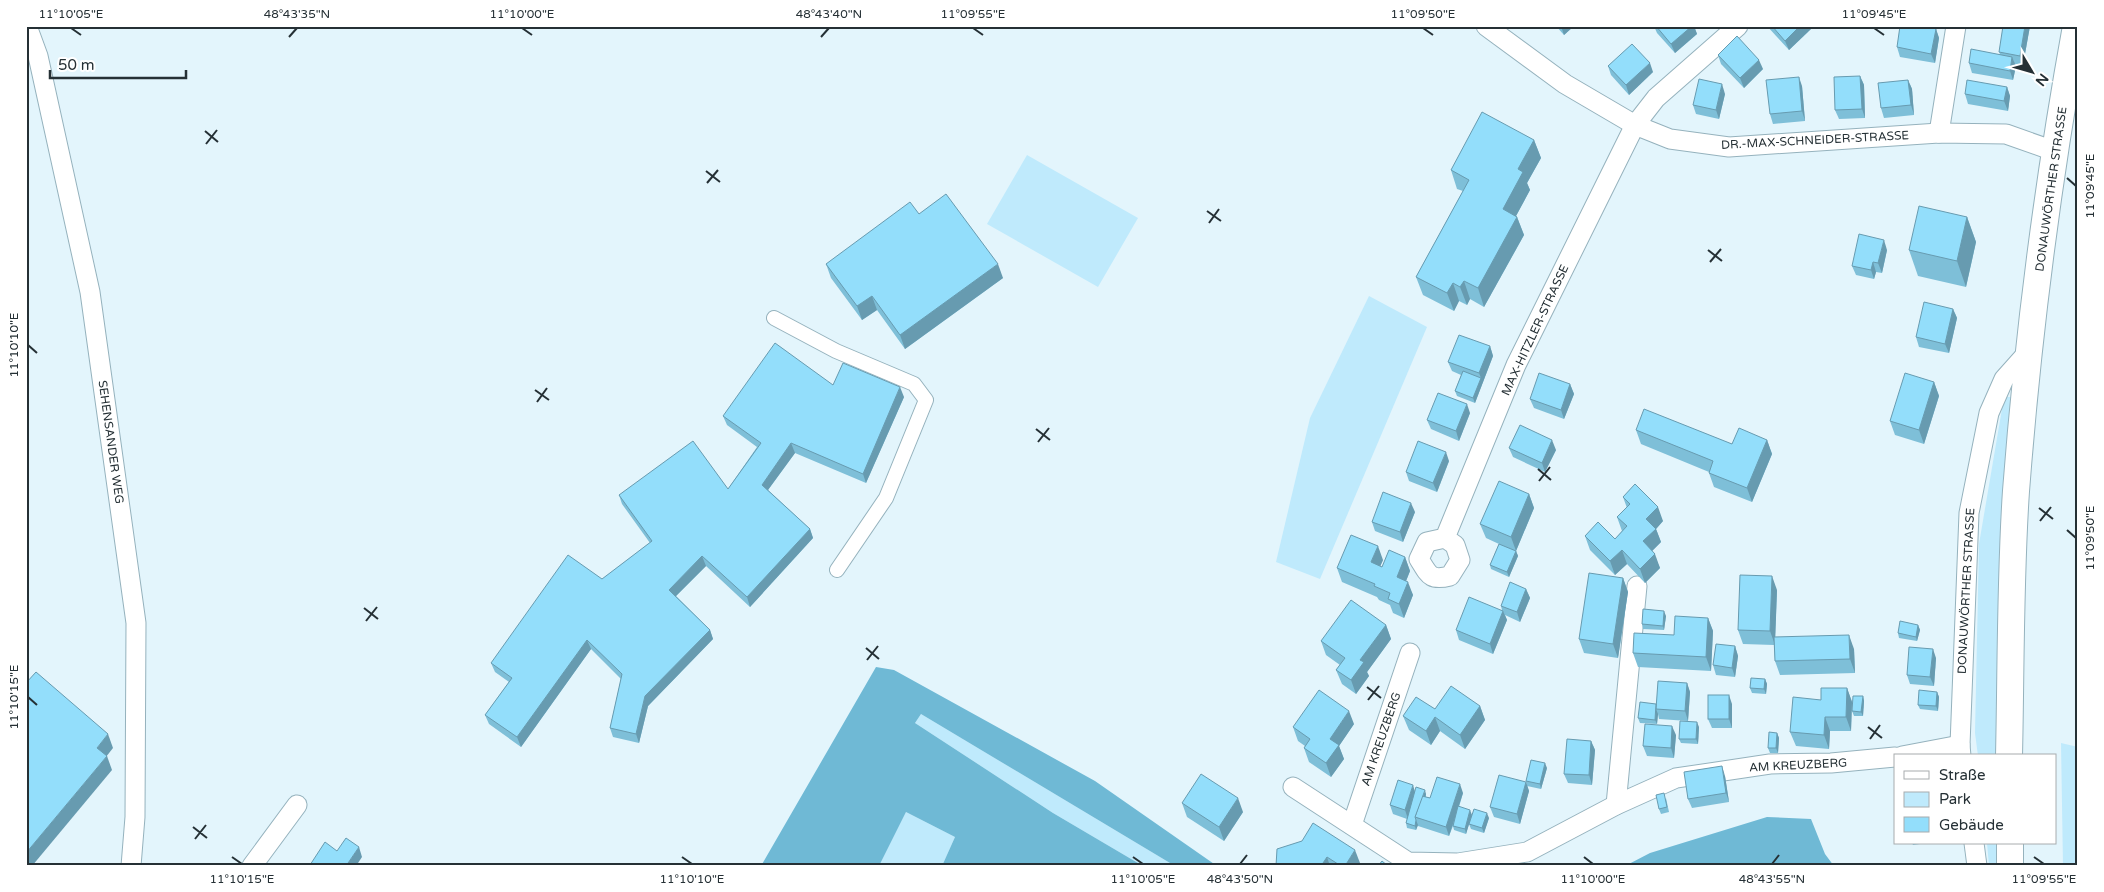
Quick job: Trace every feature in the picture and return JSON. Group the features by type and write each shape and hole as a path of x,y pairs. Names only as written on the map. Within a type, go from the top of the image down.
{"main road":[{"name":"DONAUWÖRTHER STRASSE","path":"2009,754 2016,493 2029,351 2054,151 2076,26"},
{"path":"2010,844 2010,866"}],"street":[{"name":"SEHENSANDER WEG","path":"27,26 38,56 90,292 136,623 135,817 131,866"},
{"name":"DR.-MAX-SCHNEIDER-STRASSE","path":"1486,26 1564,84 1635,125 1670,139 1729,147 1939,133 2006,134 2054,151"},
{"name":"MAX-HITZLER-STRASSE","path":"1445,538 1516,365 1635,125 1656,98 1738,26"},
{"path":"1939,133 1956,26"},
{"path":"774,318 836,351 914,384 926,400 886,498 838,570"},
{"name":"DONAUWÖRTHER STRASSE","path":"1961,751 1968,513 1989,413 2004,379 2029,351"},
{"path":"1616,805 1637,586"},
{"name":"AM KREUZBERG","path":"1352,825 1410,654"},
{"path":"1926,754 1961,751"},
{"name":"AM KREUZBERG","path":"1293,787 1408,862 1458,863 1527,852 1616,805 1676,778 1770,764 1831,763 1894,757"},
{"path":"252,866 297,805"},
{"path":"1974,844 1977,866"}],"green space":[{"path":"1027,155 1138,218 1098,287 987,224"},
{"path":"1369,296 1427,327 1320,579 1276,562 1310,418"},
{"path":"2004,397 2015,397 1997,754 1978,754 1975,733 1979,544"},
{"path":"921,714 1175,866 1143,866 1053,813 915,723"},
{"path":"2061,743 2078,747 2078,866 2063,866"},
{"path":"906,812 955,837 942,866 879,866"},
{"path":"1987,844 2000,844 2001,866 1989,866"}],"shaded area":[{"path":"876,667 894,670 1095,781 1217,866 1175,866 921,714 915,723 1053,813 1143,866 942,866 955,837 906,812 879,866 761,866"},
{"path":"1767,817 1811,819 1825,854 1834,866 1625,866 1650,853"}],"building":[{"path":"1656,26 1692,26 1671,44"},
{"path":"1772,26 1800,26 1785,41"},
{"path":"1900,26 1930,26 1936,29 1931,54 1897,47"},
{"path":"2003,26 2025,26 2020,56 1999,52"},
{"path":"1737,36 1759,60 1740,78 1718,55"},
{"path":"1632,44 1650,63 1626,85 1608,66"},
{"path":"1971,49 2012,57 2010,71 1969,63"},
{"path":"1860,76 1862,109 1835,110 1834,77"},
{"path":"1799,77 1802,111 1770,114 1766,80"},
{"path":"1699,79 1722,84 1716,110 1693,105"},
{"path":"1908,80 1911,105 1881,108 1878,83"},
{"path":"1967,80 2007,87 2004,101 1965,94"},
{"path":"1482,112 1534,140 1518,169 1523,172 1503,209 1517,217 1478,288 1464,281 1460,287 1453,283 1447,293 1416,277 1469,180 1451,170"},
{"path":"946,194 998,264 900,335 872,296 857,306 826,264 910,202 919,214"},
{"path":"1919,206 1967,217 1957,261 1909,250"},
{"path":"1859,234 1884,240 1878,263 1873,262 1871,270 1852,266"},
{"path":"1924,302 1953,309 1945,344 1916,337"},
{"path":"1459,335 1490,346 1479,373 1448,362"},
{"path":"775,343 833,385 843,363 900,387 863,474 791,443 762,485 810,529 747,597 702,556 669,590 710,630 645,696 636,734 610,728 622,674 587,640 517,737 485,715 512,678 491,663 568,555 602,579 652,541 619,495 693,441 728,489 761,443 723,416"},
{"path":"1463,371 1481,378 1473,398 1455,391"},
{"path":"1539,373 1570,384 1561,410 1530,399"},
{"path":"1905,373 1934,382 1919,430 1890,421"},
{"path":"1438,393 1467,404 1456,431 1427,420"},
{"path":"1644,409 1732,444 1739,428 1767,440 1747,488 1709,473 1713,461 1636,430"},
{"path":"1520,425 1552,440 1542,463 1509,448"},
{"path":"1418,441 1446,452 1433,483 1406,472"},
{"path":"1499,481 1529,494 1511,537 1480,524"},
{"path":"1635,484 1658,507 1646,519 1656,529 1643,541 1655,554 1640,569 1622,550 1610,561 1585,536 1598,522 1615,539 1627,526 1617,517 1630,504 1623,497"},
{"path":"1383,492 1411,503 1400,532 1372,522"},
{"path":"1351,535 1378,546 1371,562 1382,567 1389,550 1405,557 1397,577 1408,582 1399,604 1388,599 1390,593 1374,586 1375,584 1337,568"},
{"path":"1499,544 1516,551 1507,572 1490,565"},
{"path":"1589,573 1623,578 1613,644 1579,639"},
{"path":"1740,575 1772,576 1770,631 1738,630"},
{"path":"1510,582 1526,589 1517,612 1501,606"},
{"path":"1469,597 1503,611 1490,644 1456,630"},
{"path":"1351,600 1386,625 1360,660 1364,662 1351,680 1336,670 1345,658 1321,641"},
{"path":"1643,609 1664,611 1663,626 1642,624"},
{"path":"1675,616 1708,618 1706,657 1633,653 1634,633 1674,635"},
{"path":"1900,621 1918,625 1916,637 1898,633"},
{"path":"1849,635 1850,659 1775,661 1774,637"},
{"path":"1716,644 1735,646 1732,668 1713,665"},
{"path":"1909,647 1933,649 1930,677 1907,675"},
{"path":"36,672 108,734 97,748 107,756 26,853 26,683"},
{"path":"1751,678 1765,679 1764,689 1750,688"},
{"path":"1658,681 1687,683 1685,711 1656,709"},
{"path":"1451,686 1480,706 1460,735 1435,717 1426,731 1403,716 1416,697 1435,709"},
{"path":"1821,688 1847,688 1846,717 1825,717 1824,735 1790,732 1793,697 1821,700"},
{"path":"1319,690 1349,711 1330,739 1339,745 1326,763 1304,748 1310,739 1293,727"},
{"path":"1919,690 1937,692 1936,706 1918,705"},
{"path":"1708,695 1729,695 1729,719 1708,719"},
{"path":"1853,696 1863,696 1861,712 1852,711"},
{"path":"1640,702 1656,704 1655,720 1638,718"},
{"path":"1680,721 1697,722 1696,739 1679,739"},
{"path":"1645,724 1672,726 1671,748 1643,746"},
{"path":"1769,732 1777,733 1776,748 1768,748"},
{"path":"1567,739 1591,741 1589,775 1564,774"},
{"path":"1531,760 1545,763 1540,784 1526,781"},
{"path":"1722,766 1726,793 1688,799 1684,772"},
{"path":"1201,774 1238,798 1219,827 1182,803"},
{"path":"1499,775 1526,782 1517,814 1490,807"},
{"path":"1437,777 1460,784 1446,827 1415,817 1422,796 1430,798"},
{"path":"1398,780 1413,785 1405,810 1390,805"},
{"path":"1416,787 1425,790 1415,817 1415,826 1406,823"},
{"path":"1664,793 1667,807 1659,809 1656,795"},
{"path":"1458,806 1470,810 1465,829 1453,826"},
{"path":"1474,809 1487,813 1482,828 1469,824"},
{"path":"1313,823 1355,850 1345,866 1341,866 1327,857 1321,866 1276,866 1277,849 1302,841"},
{"path":"346,838 359,847 346,866 341,863 339,866 310,865 325,842 337,851"},
{"path":"1382,861 1388,866 1378,866"}]}
